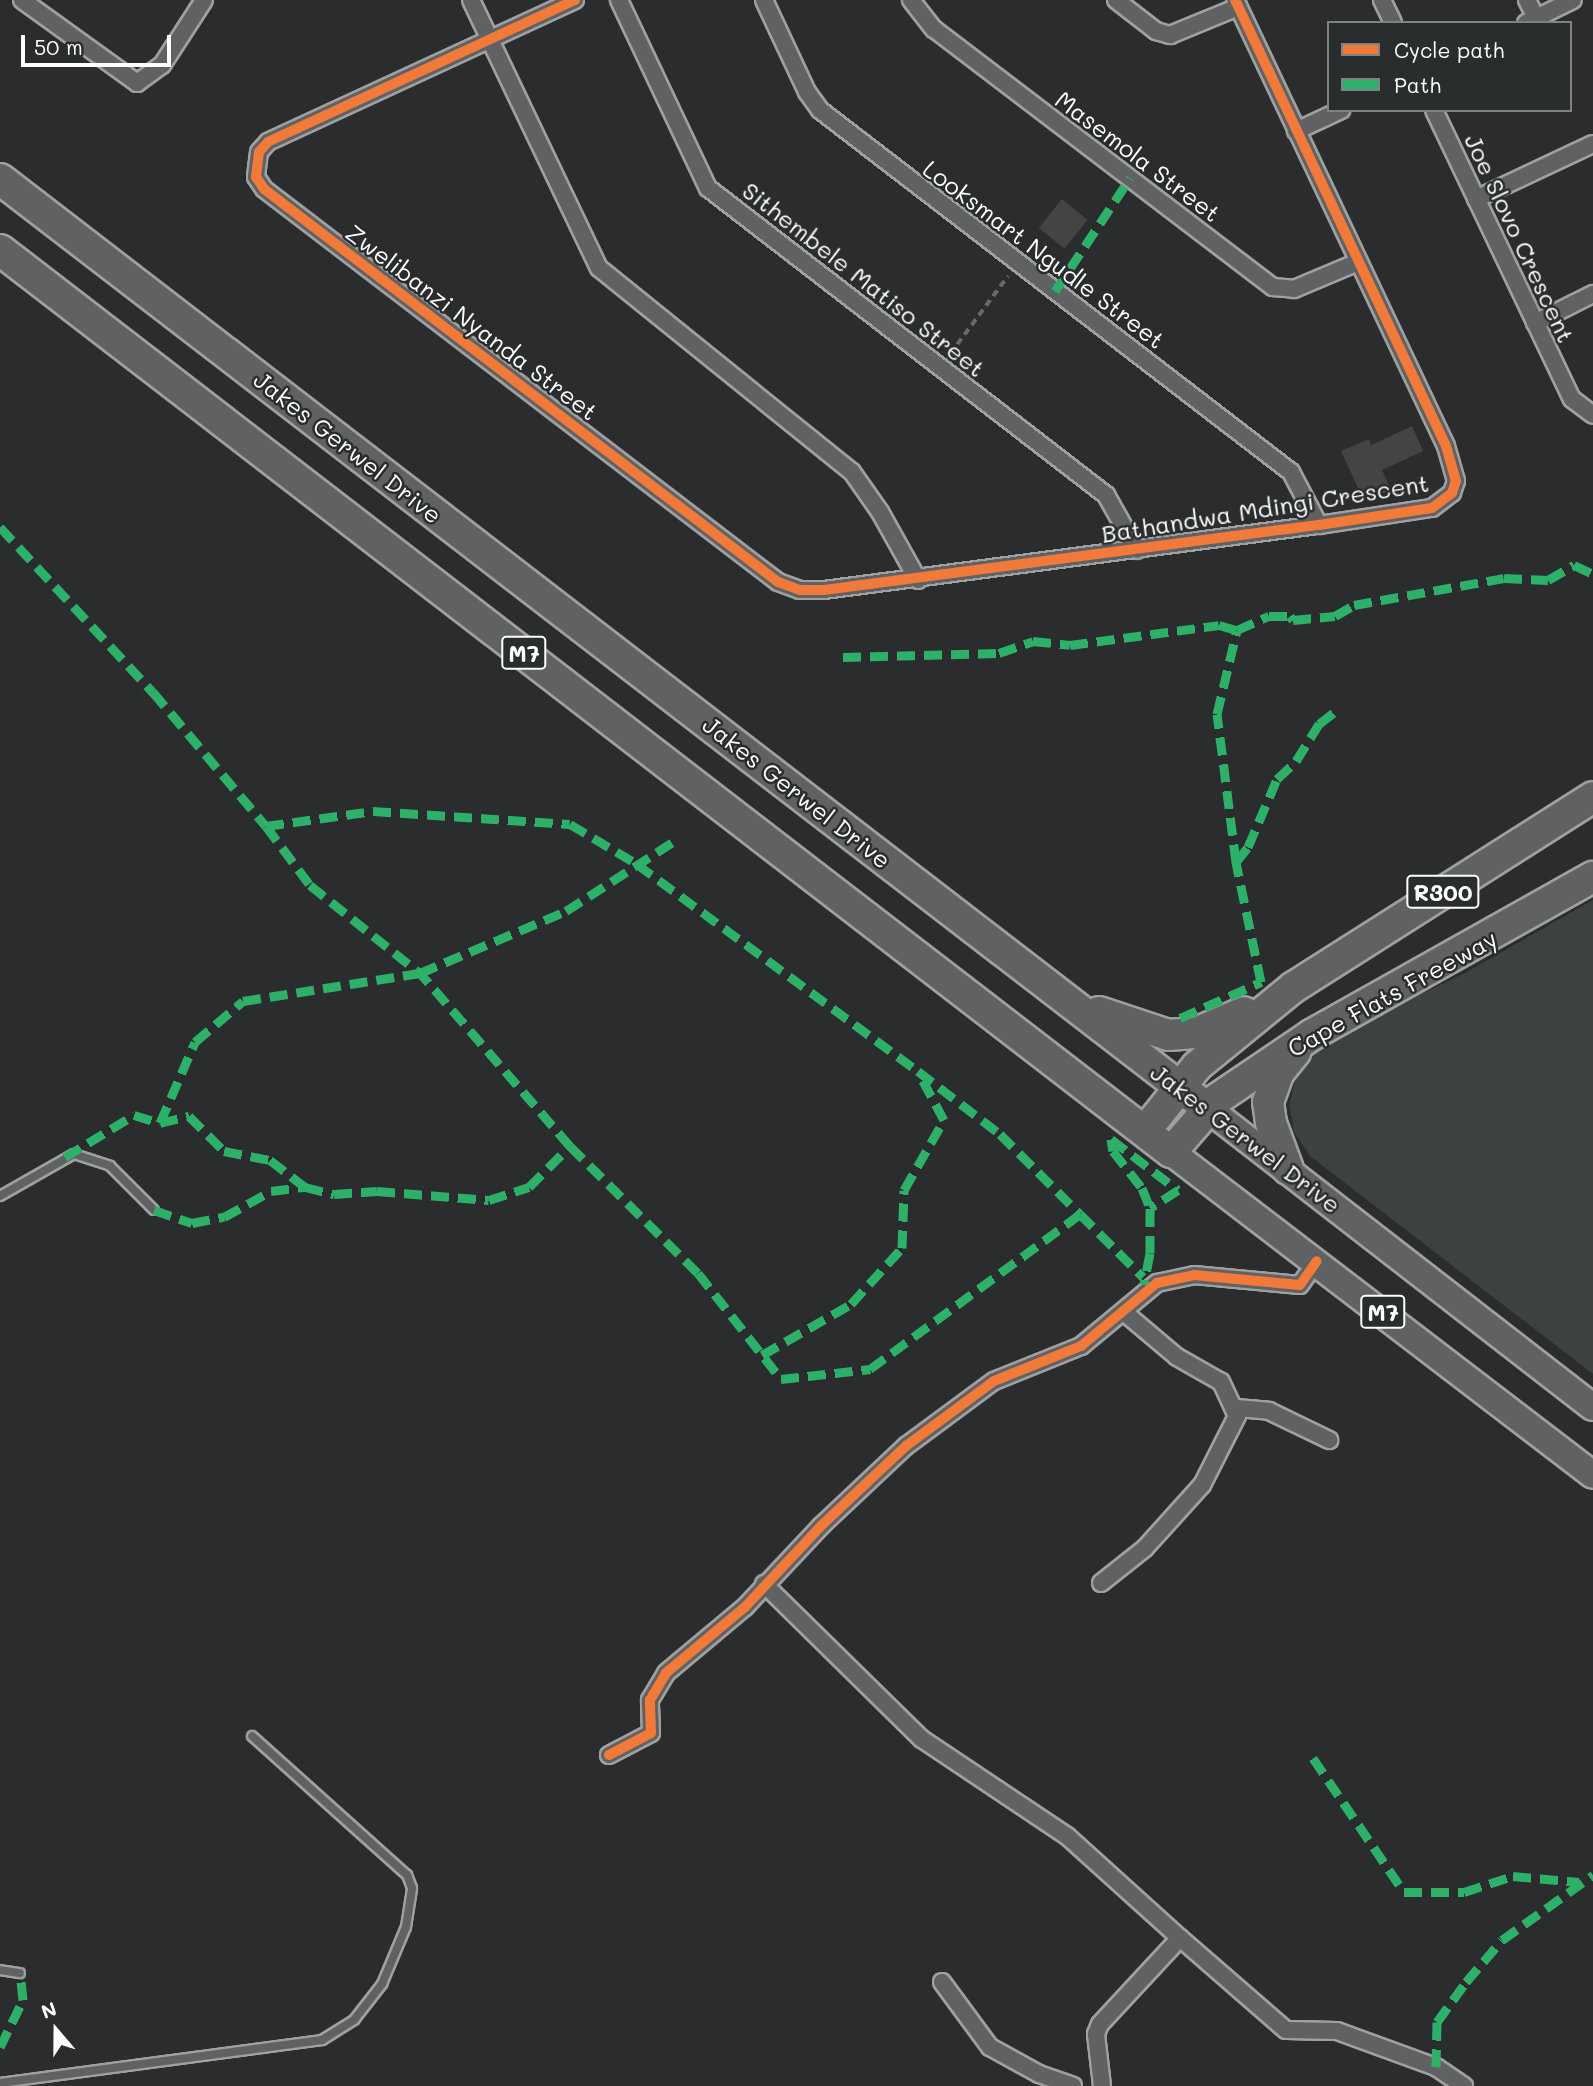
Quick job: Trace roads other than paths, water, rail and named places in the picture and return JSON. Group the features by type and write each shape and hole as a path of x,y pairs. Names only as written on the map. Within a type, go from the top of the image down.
{"highway":[{"name":"Jakes Gerwel Drive","path":"0,180 1207,1108"},
{"name":"M7","path":"0,250 1171,1152"},
{"name":"Cape Flats Freeway","path":"1144,1131 1212,1052 1268,1012 1294,987 1593,797"},
{"name":"Cape Flats Freeway","path":"1171,1152 1207,1108 1312,1034 1593,877"},
{"path":"1072,1004 1143,1030 1179,1035 1222,1024 1294,987"},
{"path":"1288,1169 1270,1123 1268,1101 1279,1072 1312,1034"}],"main road":[{"name":"Jakes Gerwel Drive","path":"1207,1108 1593,1407"},
{"name":"M7","path":"1171,1152 1317,1261 1593,1475"}],"street":[{"path":"22,0 119,74 137,83 162,65 204,0"},
{"path":"471,0 599,268 852,472 880,512 918,580"},
{"path":"490,40 575,0"},
{"name":"Sithembele Matiso Street","path":"619,0 708,188 1106,495 1138,550"},
{"name":"Looksmart Ngudle Street","path":"764,0 807,92 820,110 1291,471 1319,525"},
{"name":"Masemola Street","path":"911,0 934,29 1273,287 1294,289 1358,262"},
{"path":"1116,0 1156,31 1170,35 1236,3"},
{"path":"1382,0 1392,21"},
{"path":"1527,0 1531,20 1573,0"},
{"name":"Bathandwa Mdingi Crescent","path":"918,580 1433,508 1452,493 1456,481 1446,446 1236,3"},
{"name":"Zwelibanzi Nyanda Street","path":"490,40 268,142 259,152 256,177 275,197 778,582 800,590 824,590 918,580"},
{"path":"1296,131 1337,112"},
{"name":"Joe Slovo Crescent","path":"1435,112 1572,399 1593,415"},
{"path":"1476,199 1593,144"},
{"path":"1535,323 1593,294"},
{"path":"609,1755 651,1733 650,1700 657,1684 745,1607 764,1584 897,1455 937,1422 995,1381 1081,1346 1125,1313 1145,1291 1170,1279 1194,1275 1300,1284 1317,1261"},
{"path":"1101,1583 1144,1548 1202,1485 1235,1425 1237,1408 1221,1382 1177,1357 1125,1313"},
{"path":"1237,1408 1269,1411 1329,1440"},
{"path":"764,1584 922,1739 1067,1836 1286,2030 1337,2031 1436,2067 1464,2086"},
{"path":"1102,2086 1096,2034 1100,2024 1180,1938"},
{"path":"942,1982 990,2047 1039,2074 1073,2086"}],"lane":[{"path":"0,1196 74,1154 110,1166 154,1210"},
{"path":"0,2083 322,2040 354,2020 382,1984 406,1927 412,1888 407,1875 252,1736"},
{"path":"0,1970 20,1973"}]}
